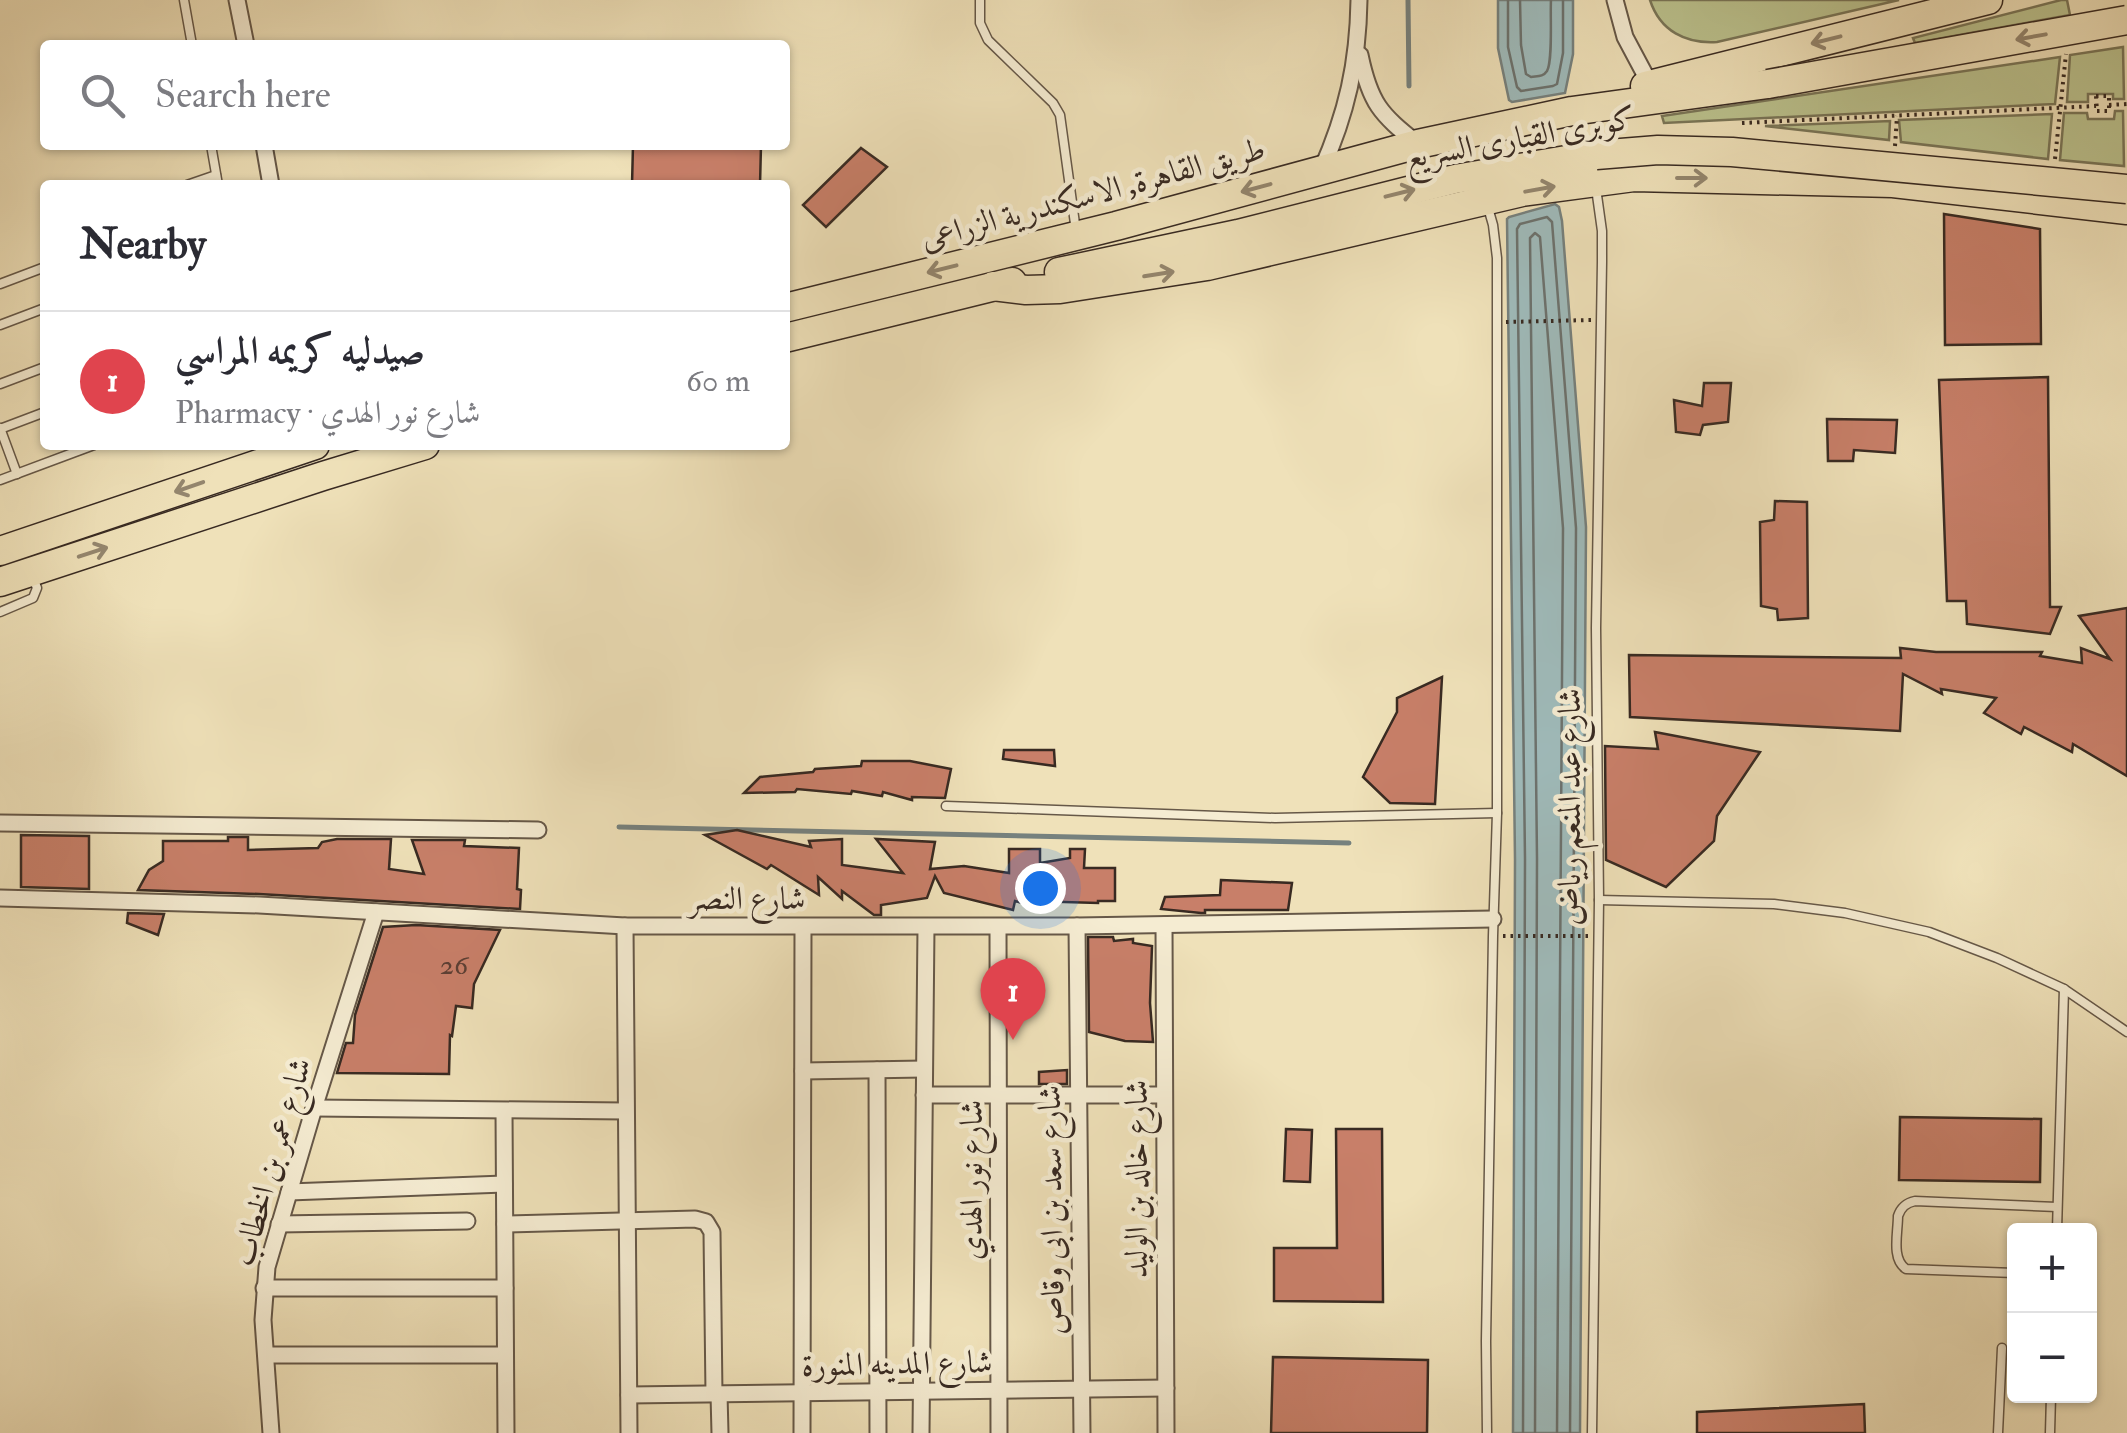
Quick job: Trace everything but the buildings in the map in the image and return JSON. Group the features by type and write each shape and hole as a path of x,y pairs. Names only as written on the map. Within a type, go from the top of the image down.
{"highway":[{"path":"1572,112 1650,84 1988,0"},
{"name":"كوبرى القبارى السريع","path":"1418,144 1572,112 1768,84 2127,20"},
{"name":"طريق القاهرة, الاسكندرية الزراعى","path":"790,307 1077,236 1418,144"},
{"name":"كوبرى القبارى السريع","path":"993,286 1238,234 1470,176 1595,168 1658,150 1732,152 2127,189"},
{"path":"993,286 1060,290 1207,266 1555,186 1595,168 1634,177 1893,183 2127,210"},
{"name":"طريق القاهرة, الاسكندرية الزراعى","path":"790,337 993,286"},
{"path":"0,551 300,450"},
{"path":"0,582 408,450"}],"street":[{"path":"238,0 245,40"},
{"path":"1360,0 1359,45 1372,99 1387,120 1418,144"},
{"path":"1615,0 1625,38 1650,84"},
{"path":"1322,171 1336,137 1359,45"},
{"path":"265,150 270,180"},
{"path":"0,823 538,830"},
{"name":"شارع النصر","path":"0,898 259,905 625,926 1493,928"},
{"name":"شارع عمر بن الخطاب","path":"271,1433 264,1288 279,1224 376,912"},
{"path":"625,926 629,1433"},
{"name":"شارع سعد بن ابى وقاص","path":"1077,926 1082,1433"},
{"name":"شارع خالد بن الوليد","path":"1164,926 1166,1433"},
{"path":"921,1433 926,927"},
{"name":"شارع نور الهدي","path":"998,927 1000,1433"},
{"path":"802,1433 803,928"},
{"path":"802,1071 924,1069"},
{"path":"878,1070 878,1433"},
{"path":"924,1096 1164,1095"},
{"path":"314,1108 625,1111"},
{"path":"504,1111 506,1433"},
{"path":"290,1192 504,1184"},
{"path":"504,1224 695,1219 706,1222 712,1232 720,1433"},
{"path":"279,1224 466,1221"},
{"path":"264,1288 505,1288"},
{"path":"266,1356 505,1355"},
{"name":"شارع المدينه المنورة","path":"629,1395 1166,1388"}],"lane":[{"path":"184,0 191,40"},
{"path":"980,0 980,23 988,40 1053,103 1060,115 1077,236"},
{"path":"212,150 217,180"},
{"name":"شارع عبد المنعم رياض","path":"1592,1433 1599,936 1596,628 1602,320 1602,230 1595,168"},
{"path":"200,180 216,174"},
{"path":"1486,200 1494,225 1497,258 1497,813 1486,1433"},
{"path":"0,284 40,270"},
{"path":"0,325 40,310"},
{"path":"0,384 40,369"},
{"path":"17,474 0,429 40,414"},
{"path":"0,480 81,450"},
{"path":"0,612 32,598 37,588 31,573"},
{"path":"946,806 1275,818 1497,813"},
{"path":"1599,900 1774,904 1846,913 1929,932 2064,989 2127,1032"},
{"path":"2056,1223 2064,989"},
{"path":"2007,1274 1901,1267 1897,1260 1900,1210 1915,1201 2057,1207"},
{"path":"1998,1433 2002,1348"},
{"path":"2050,1433 2052,1403"}],"path":[{"path":"2054,164 2066,52"},
{"path":"2096,96 2109,96 2109,105 2109,111 2096,112 2096,96"},
{"path":"2109,105 2127,104"},
{"path":"1742,123 2096,106"},
{"path":"1497,322 1602,320"},
{"path":"1493,928 1599,936"}],"green space":[{"path":"1650,0 1899,0 1706,42 1685,38 1667,27"},
{"path":"2067,0 2070,15 1915,43 1913,38"},
{"path":"2123,47 2124,99 2113,99 2113,94 2088,94 2088,102 2067,102 2070,55"},
{"path":"2060,57 2055,104 1664,123 1662,116"},
{"path":"2115,111 2123,111 2124,166 2060,160 2064,113 2087,113 2088,119 2114,119"},
{"path":"2052,114 2048,159 1901,142 1899,120"},
{"path":"1890,121 1889,140 1765,126"}],"water":[{"path":"1498,0 1573,0 1573,54 1565,93 1509,100 1498,48"},
{"path":"1555,204 1562,221 1586,527 1580,1433 1513,1433 1515,859 1507,219"}],"waterway":[{"path":"1408,0 1409,86"},
{"path":"619,827 1349,843"}],"place":[{"name":"صيدليه كريمه المراسي","path":"1013,1040"}]}
